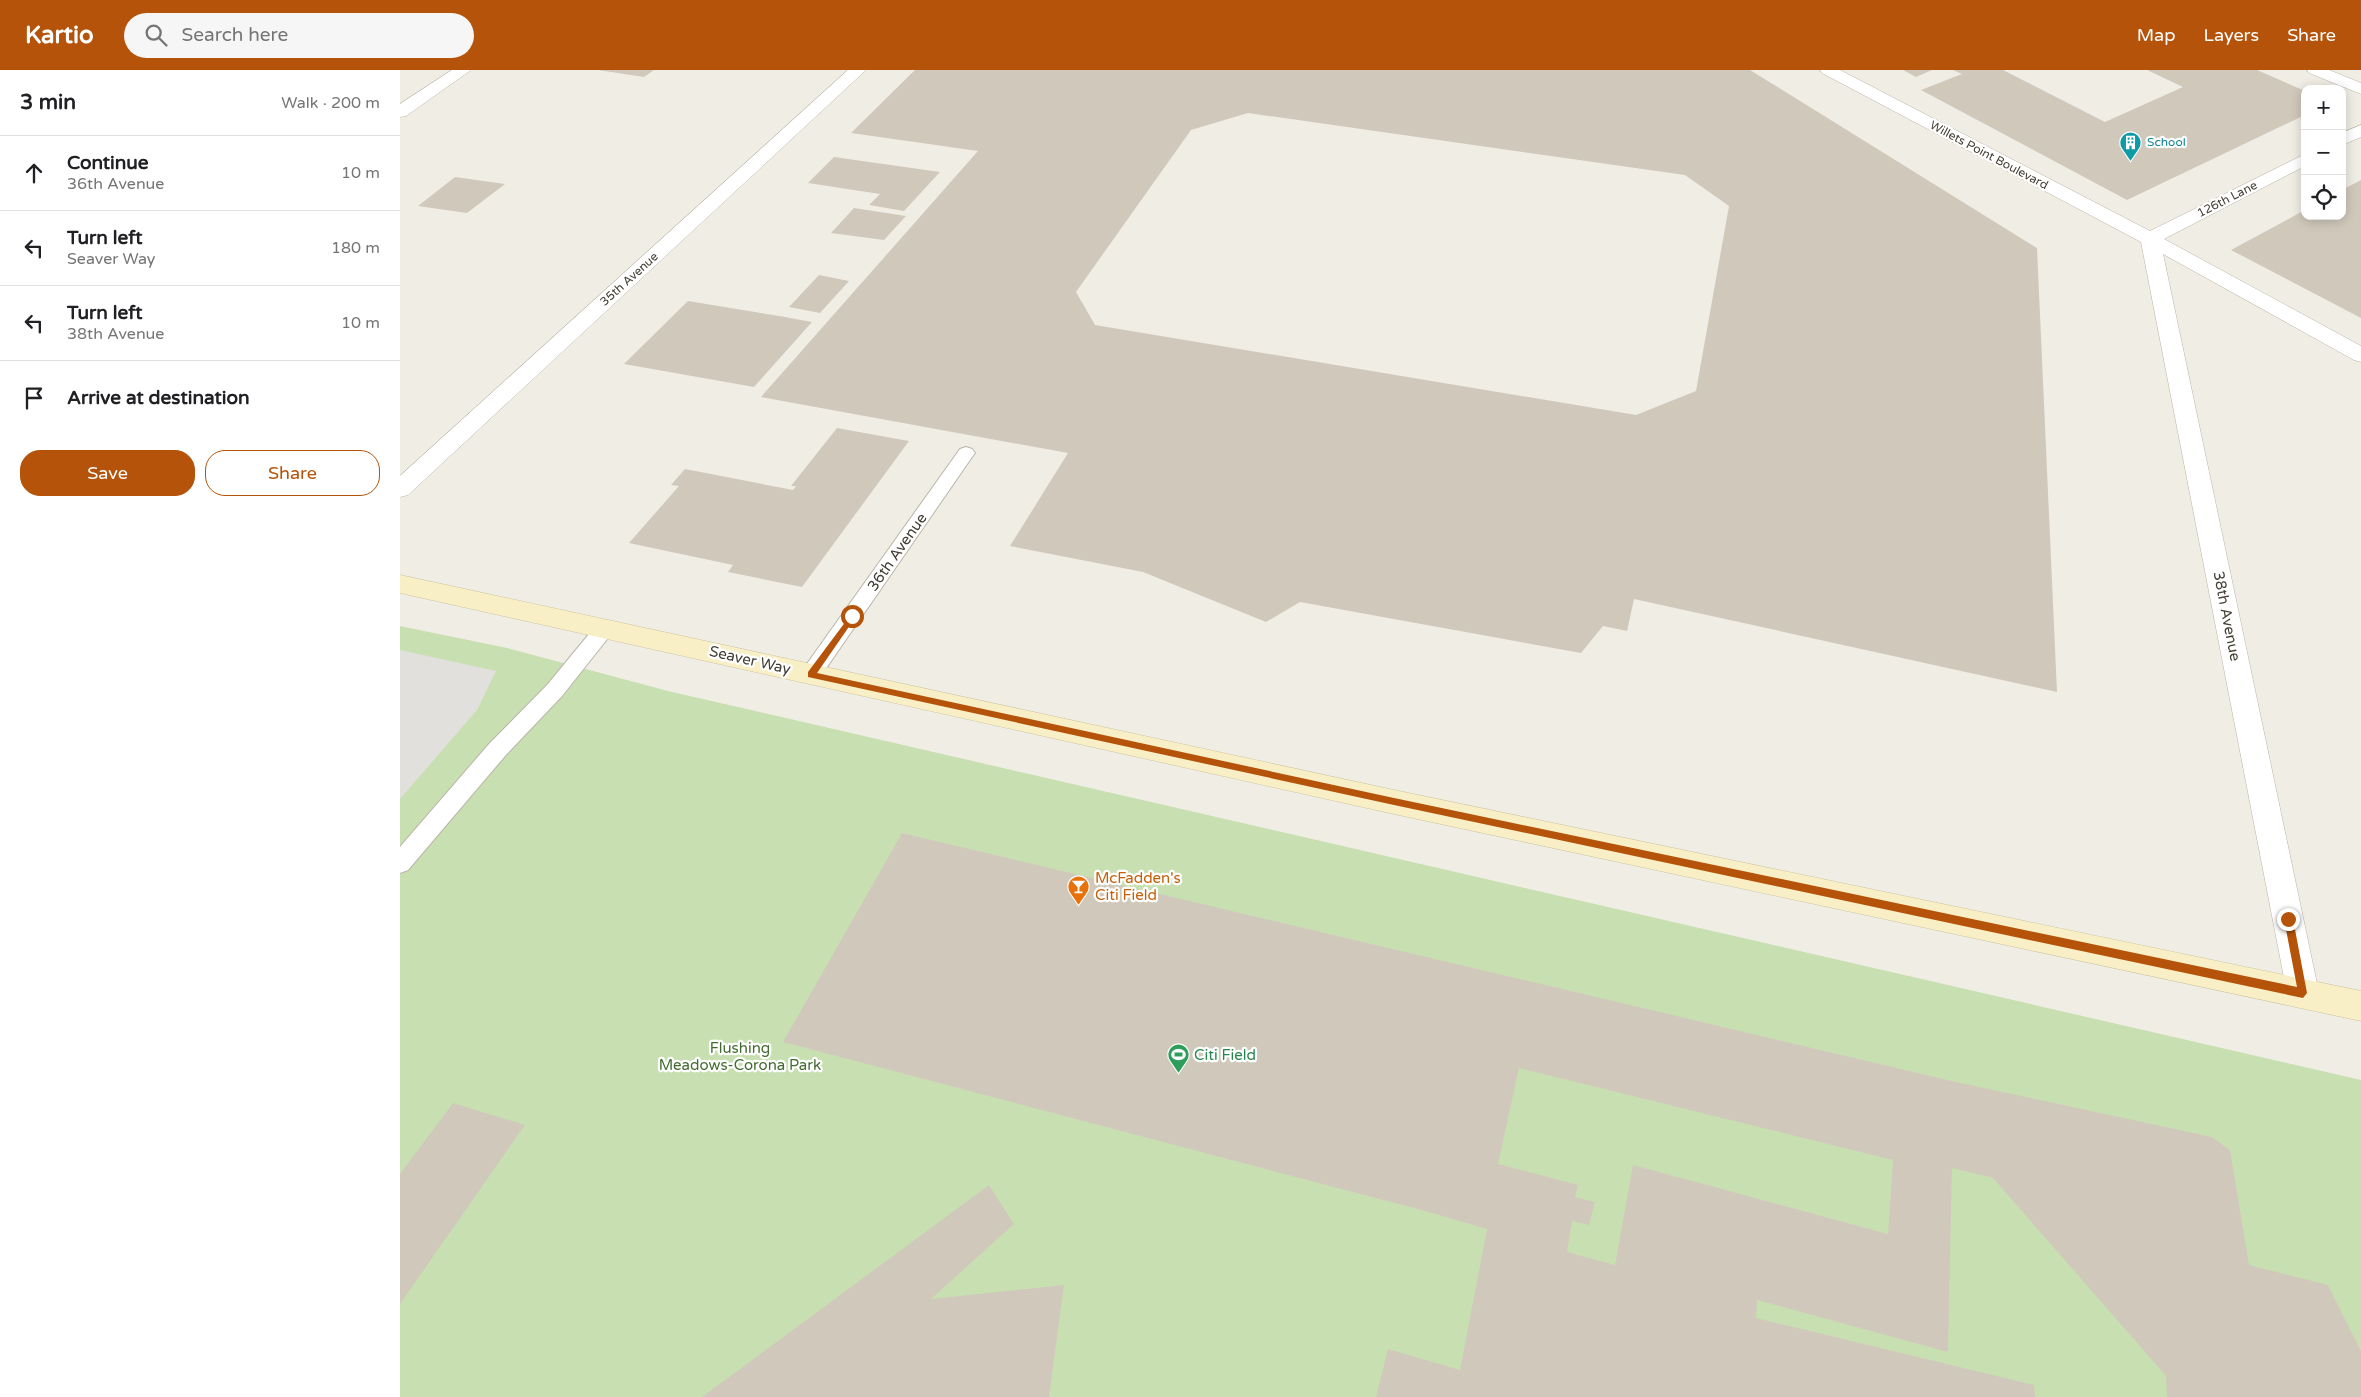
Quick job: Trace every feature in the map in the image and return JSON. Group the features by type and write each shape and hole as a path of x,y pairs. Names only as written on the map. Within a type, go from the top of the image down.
{"main road":[{"name":"Seaver Way","path":"400,584 1394,802 2361,1006"}],"street":[{"path":"400,112 463,70"},
{"name":"35th Avenue","path":"400,489 858,70"},
{"name":"Willets Point Boulevard","path":"1828,70 2150,239 2361,355"},
{"path":"2315,70 2361,89"},
{"path":"2346,138 2361,130"},
{"name":"126th Lane","path":"2150,239 2301,161"},
{"name":"38th Avenue","path":"2150,239 2303,993"}],"lane":[{"name":"36th Avenue","path":"811,674 966,453"},
{"path":"400,864 497,750 555,690 605,628"}],"green space":[{"name":"Flushing Meadows-Corona Park","path":"400,626 507,648 668,691 2361,1080 2361,1397 400,1397"}],"shaded area":[{"path":"400,650 496,671 477,710 400,799"}],"building":[{"path":"598,70 654,70 644,77"},
{"path":"915,70 1750,70 2037,248 2057,692 1634,599 1627,631 1603,626 1581,653 1300,602 1266,622 1143,572 1010,546 1068,453 761,397 978,151 851,133","holes":["1248,113 1685,175 1729,206 1696,391 1636,415 1095,325 1076,292 1191,130"]},
{"path":"1903,70 1932,70 1916,77"},
{"name":"School","path":"1953,70 2003,70 2105,122 2183,87 2147,70 2257,70 2301,89 2301,117 2127,200 1921,90 1962,74"},
{"path":"834,157 940,172 904,211 869,205 880,194 808,183"},
{"path":"455,177 505,184 467,213 418,206"},
{"path":"2361,180 2361,318 2231,250 2301,212 2301,220 2346,220 2346,188"},
{"path":"854,208 906,216 884,240 831,233"},
{"path":"819,275 849,281 820,313 789,307"},
{"path":"688,301 812,322 754,387 624,364"},
{"path":"837,428 909,441 802,587 728,572 733,565 629,543 679,486 671,485 685,469 793,490 796,486 791,486"},
{"path":"902,833 1956,1082 2212,1137 2230,1150 2249,1265 2328,1285 2361,1351 2361,1397 2167,1397 2166,1376 1993,1178 1952,1168 1948,1352 1757,1300 1756,1318 2034,1385 2035,1397 1376,1397 1388,1349 1460,1370 1487,1229 783,1042","holes":["1519,1068 1893,1160 1888,1234 1633,1165 1615,1265 1567,1252 1572,1221 1589,1225 1595,1202 1575,1197 1578,1185 1498,1164"]},
{"path":"453,1103 525,1125 400,1304 400,1174"},
{"path":"989,1185 1014,1224 931,1299 1064,1285 1049,1397 702,1397"}],"place":[{"name":"School","path":"2131,161"},
{"name":"McFadden's Citi Field","path":"1079,906"},
{"name":"Citi Field","path":"1178,1074"}],"route":[{"path":"852,616 811,674 1394,802 2303,993 2288,919"}]}
